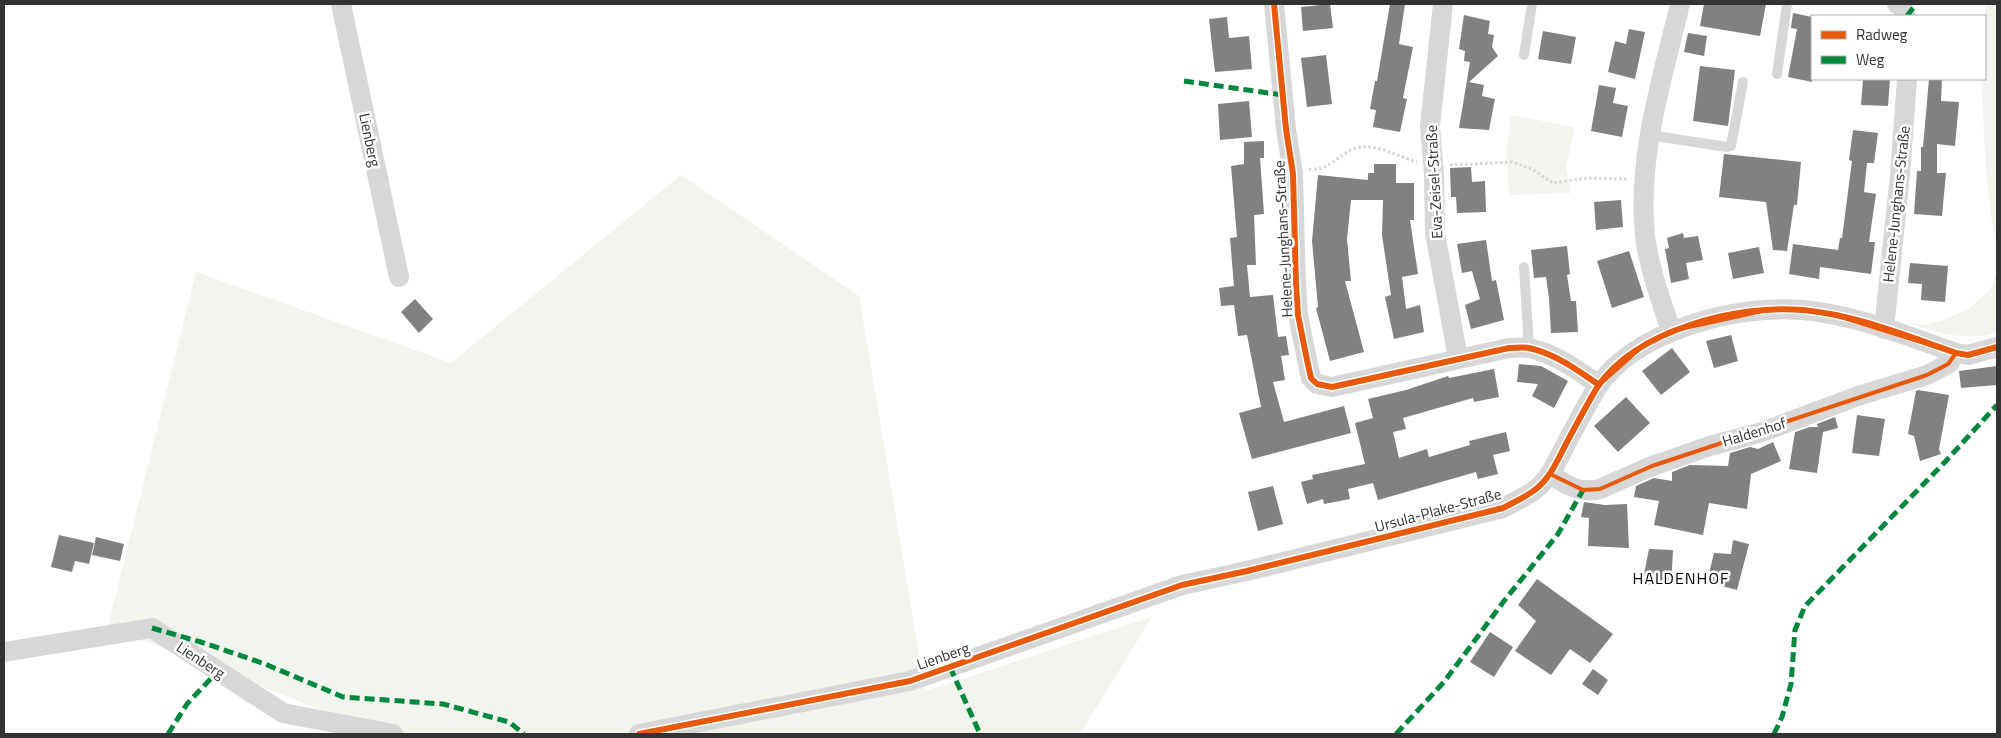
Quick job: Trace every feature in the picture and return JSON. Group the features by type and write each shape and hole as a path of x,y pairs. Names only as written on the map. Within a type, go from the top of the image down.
{"street":[{"name":"Lienberg","path":"340,4 399,277"},
{"name":"Helene-Junghans-Straße","path":"1274,4 1286,129 1292,168 1298,314 1311,378 1317,384 1332,387 1458,358 1510,348 1529,348 1563,362 1599,385"},
{"name":"Eva-Zeisel-Straße","path":"1443,4 1430,126 1435,233 1458,358"},
{"path":"1671,331 1650,262 1645,236 1643,179 1649,135 1680,4"},
{"path":"1897,4 1902,8 1906,15"},
{"name":"Helene-Junghans-Straße","path":"1884,329 1900,175 1907,80"},
{"name":"Ursula-Plake-Straße","path":"1247,570 1503,508 1535,490 1550,474 1599,385 1623,361 1646,343 1671,331 1702,322 1767,310 1803,310 1838,316 1956,353 1968,355 1997,347"},
{"name":"Haldenhof","path":"1550,474 1573,488 1592,491 1600,489 1652,466 1710,446 1762,432 1858,396 1927,374 1948,364 1956,353"},
{"name":"Lienberg","path":"639,734 910,680 1182,585 1247,570"},
{"name":"Lienberg","path":"4,652 152,628 283,713 393,734"}],"lane":[{"path":"1524,54 1532,4"},
{"path":"1777,74 1787,4"},
{"path":"1649,135 1727,147 1731,146 1743,82"},
{"path":"1524,267 1529,348"}],"path":[{"path":"1292,168 1318,170 1330,165 1351,150 1362,147 1380,150 1433,166 1512,162 1532,169 1544,179 1553,183 1587,178 1643,179"}],"highlighted area":[{"path":"1767,310 1803,310 1838,316 1956,353 1948,364 1927,375 1652,466 1600,489 1583,490 1550,474 1599,385 1646,343 1671,331"}],"shaded area":[{"path":"1985,4 1997,4 1997,249 1990,211 1981,80 1986,80"},
{"path":"1511,115 1575,127 1566,167 1571,193 1509,195 1507,149"},
{"path":"681,175 859,296 925,691 1152,617 1080,734 383,734 108,627 196,272 451,363"},
{"path":"1997,272 1997,332 1974,337 1951,335 1906,323 1927,325 1970,308 1990,290"}],"building":[{"path":"1330,4 1333,28 1303,31 1301,7"},
{"path":"1390,4 1405,4 1399,44 1413,47 1403,98 1407,99 1400,132 1373,127 1376,110 1370,109 1375,81 1377,81"},
{"path":"1704,4 1766,4 1760,36 1700,26"},
{"path":"1793,13 1811,17 1812,82 1788,77 1797,29 1791,28"},
{"path":"1464,15 1490,21 1488,34 1494,35 1492,47 1498,56 1469,82 1484,85 1482,96 1495,99 1489,130 1459,128 1470,62 1464,61 1465,51 1459,49"},
{"path":"1227,17 1229,38 1249,36 1252,69 1215,72 1209,19"},
{"path":"1629,29 1645,32 1635,79 1608,72 1615,41 1626,44"},
{"path":"1543,31 1576,37 1571,64 1538,59"},
{"path":"1688,33 1707,36 1704,56 1684,52"},
{"path":"1326,55 1332,104 1307,107 1301,58"},
{"path":"1700,66 1735,70 1728,126 1693,121"},
{"path":"1863,80 1890,80 1888,106 1861,105"},
{"path":"1929,80 1942,80 1941,101 1959,102 1955,146 1937,144 1937,173 1946,173 1942,216 1914,214 1917,171 1921,171 1921,147 1923,147"},
{"path":"1599,85 1616,88 1613,103 1628,106 1622,137 1591,131"},
{"path":"1249,101 1252,137 1220,140 1218,104"},
{"path":"1853,130 1878,133 1874,163 1867,163 1864,192 1876,194 1869,242 1875,242 1871,274 1820,267 1819,279 1789,274 1793,244 1838,250 1840,238 1842,238 1852,161 1849,160"},
{"path":"1264,141 1264,158 1260,158 1264,214 1254,215 1256,265 1247,265 1250,297 1273,295 1278,337 1286,336 1289,355 1281,356 1285,380 1273,382 1284,422 1344,406 1351,433 1252,459 1239,413 1261,407 1247,335 1238,336 1234,305 1221,306 1219,288 1234,286 1230,238 1237,237 1231,166 1244,164 1244,142"},
{"path":"1724,154 1801,162 1797,205 1794,205 1787,251 1773,250 1766,202 1719,197"},
{"path":"1374,164 1396,164 1396,183 1414,183 1414,220 1410,220 1418,274 1402,277 1406,309 1420,305 1424,332 1394,339 1385,297 1391,295 1382,235 1383,200 1351,200 1347,239 1351,281 1345,281 1364,352 1330,361 1316,308 1318,307 1312,241 1318,175 1368,180 1368,173 1374,173"},
{"path":"1471,167 1472,182 1485,181 1486,212 1457,213 1456,197 1451,197 1450,168"},
{"path":"1621,200 1623,227 1596,230 1594,202"},
{"path":"1683,233 1684,238 1698,236 1703,260 1686,263 1689,279 1671,283 1665,249 1669,248 1667,238"},
{"path":"1486,240 1492,281 1496,280 1504,320 1471,329 1465,305 1480,299 1472,271 1462,273 1457,244"},
{"path":"1567,246 1570,274 1567,275 1571,301 1576,301 1578,332 1551,333 1546,277 1534,278 1531,250"},
{"path":"1759,247 1764,273 1733,279 1728,253"},
{"path":"1629,251 1644,297 1612,308 1597,261"},
{"path":"1910,263 1948,266 1945,302 1921,300 1922,284 1908,283"},
{"path":"415,299 433,319 419,333 401,312"},
{"path":"1731,335 1738,361 1714,368 1706,341"},
{"path":"1672,348 1690,372 1661,395 1642,371"},
{"path":"1519,364 1541,366 1568,381 1554,408 1532,396 1538,384 1517,382"},
{"path":"1997,366 1997,385 1961,388 1959,371"},
{"path":"1494,369 1499,397 1474,402 1473,398 1403,418 1406,429 1393,432 1399,458 1427,449 1429,457 1470,445 1469,441 1506,432 1510,451 1493,455 1498,474 1478,479 1476,472 1378,500 1373,483 1348,489 1350,499 1324,504 1323,499 1307,504 1301,482 1313,479 1312,475 1365,464 1355,423 1373,418 1368,399 1406,390 1448,376 1449,378"},
{"path":"1916,391 1949,395 1939,449 1941,454 1920,461 1914,436 1908,434"},
{"path":"1626,397 1650,423 1618,452 1594,426"},
{"path":"1857,415 1885,419 1879,456 1852,453"},
{"path":"1835,417 1838,428 1823,432 1817,473 1789,469 1795,432 1810,427 1818,427 1817,424"},
{"path":"1773,442 1781,461 1751,474 1747,509 1709,503 1703,535 1654,525 1659,501 1634,497 1636,486 1654,478 1672,481 1672,472 1690,465 1728,466 1730,453 1750,447 1758,449"},
{"path":"1273,486 1283,524 1258,531 1248,492"},
{"path":"1584,502 1605,505 1627,504 1629,548 1588,546 1589,518 1581,517"},
{"path":"59,535 94,543 89,564 75,561 72,572 51,567"},
{"path":"96,537 124,544 120,561 92,555"},
{"path":"1733,540 1749,544 1737,590 1707,582 1714,553 1731,554"},
{"path":"1649,549 1673,550 1671,586 1642,584"},
{"path":"1537,579 1613,634 1590,663 1570,649 1551,675 1515,651 1536,621 1518,605"},
{"path":"1490,632 1513,647 1494,677 1470,662"},
{"path":"1593,669 1608,680 1598,695 1582,684"}],"marked path":[{"path":"1908,15 1916,4"},
{"path":"1184,81 1283,95"},
{"path":"1774,734 1782,717 1791,684 1795,630 1805,606 1945,462 1997,405"},
{"path":"1396,734 1444,682 1504,601 1558,534 1583,490"},
{"path":"152,628 265,664 343,697 443,704 509,722 524,734"},
{"path":"950,667 980,734"},
{"path":"168,734 187,704 218,671"}],"cycle path":[{"path":"1274,4 1286,129 1293,174 1298,315 1311,378 1317,384 1332,387 1509,348 1529,348 1557,358 1599,385"},
{"path":"639,734 910,681 1182,585 1247,571 1503,508 1532,492 1546,479 1598,386 1615,366 1637,350 1663,336 1691,325 1749,311 1803,310 1862,321 1956,353 1968,355 1997,347"}],"district":[{"name":"HALDENHOF","path":"1681,578"}]}
